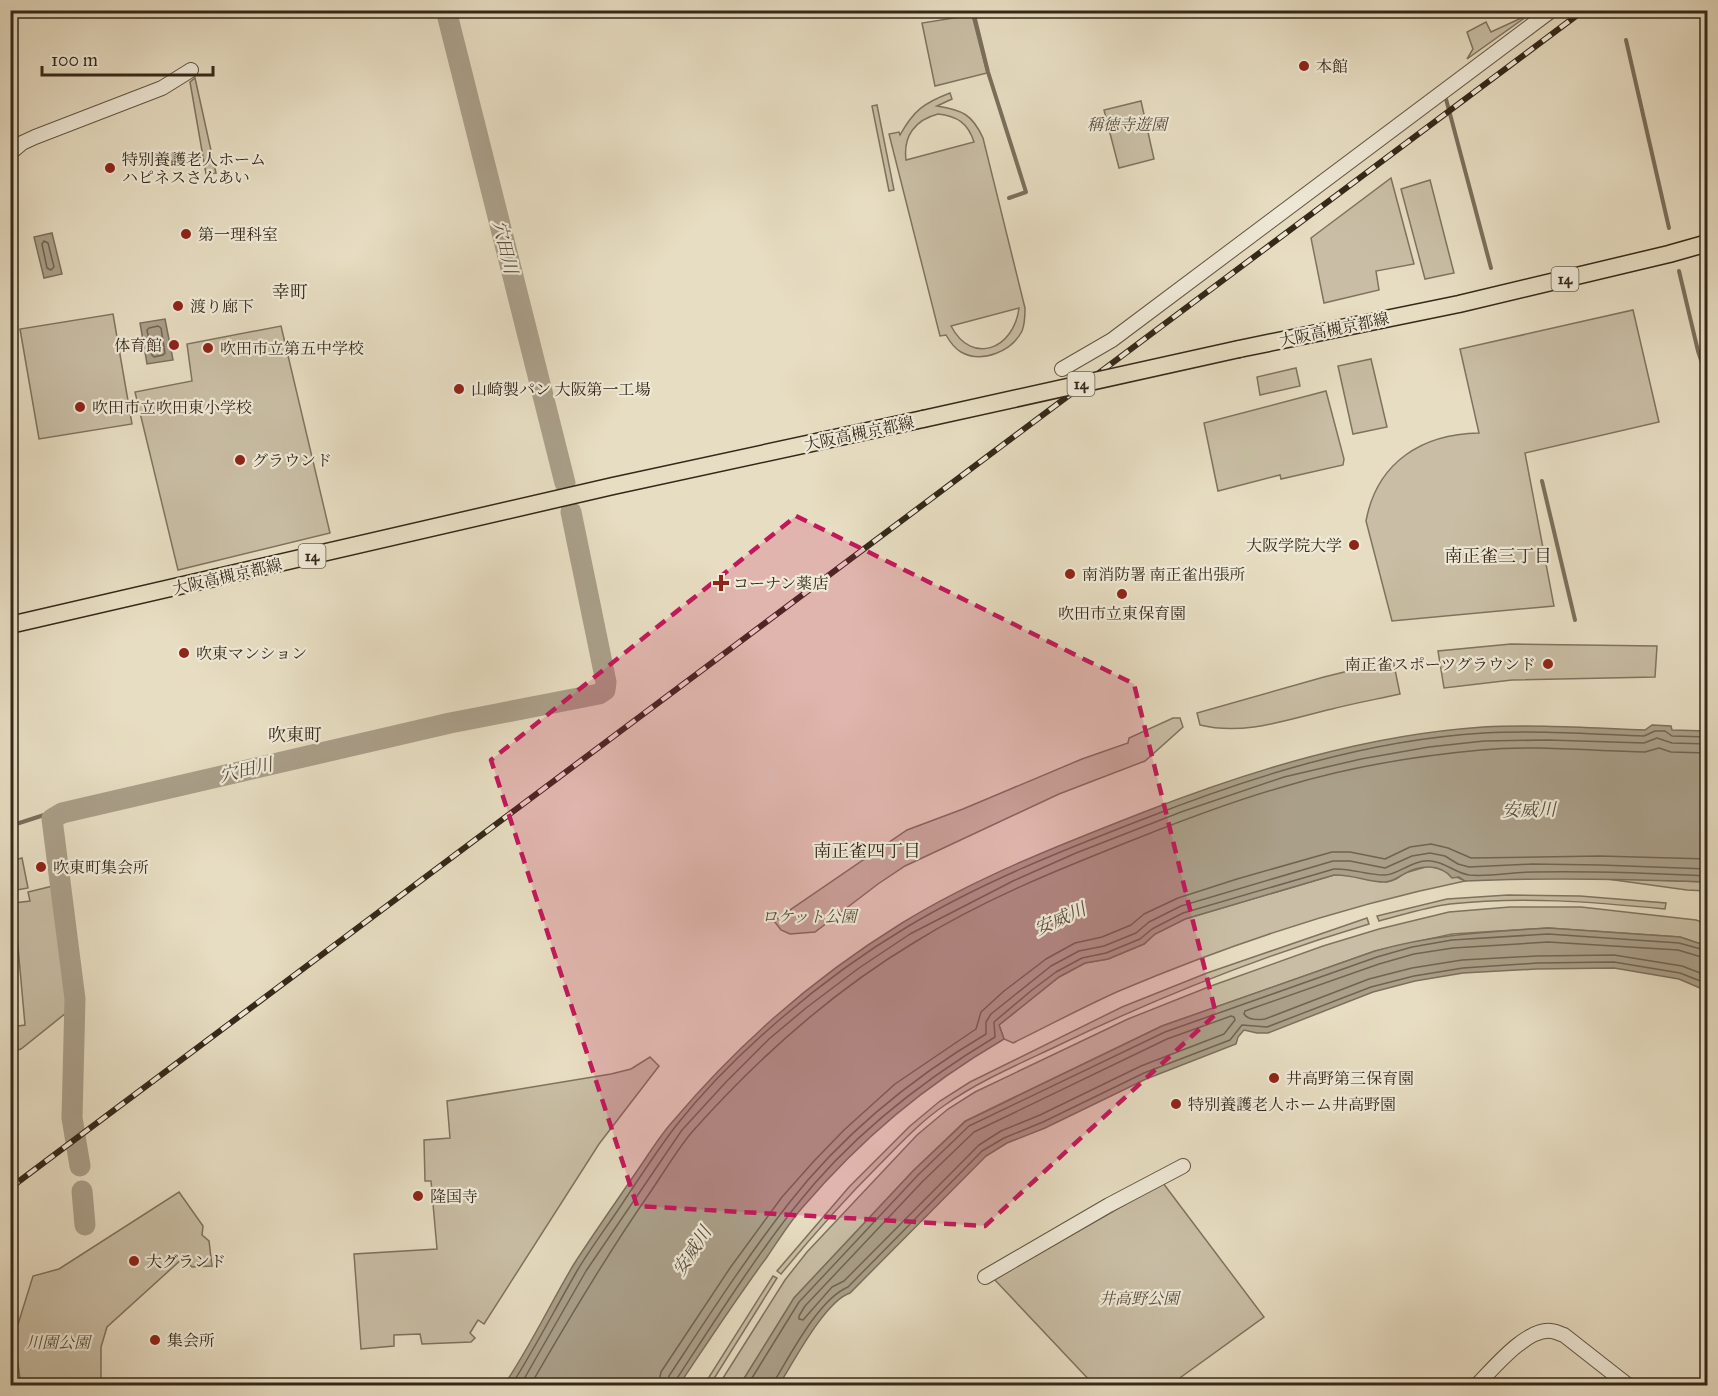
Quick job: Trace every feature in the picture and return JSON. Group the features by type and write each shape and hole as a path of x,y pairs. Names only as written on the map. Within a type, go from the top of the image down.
{"main road":[{"name":"大阪高槻京都線","path":"10,625 613,486 923,420 1239,349 1459,304 1670,254 1707,243"}],"street":[{"name":"14","path":"1062,369 1112,340 1552,10"},
{"path":"10,153 28,140 162,88 191,70"},
{"path":"985,1277 1109,1205 1183,1166"},
{"path":"1476,1386 1517,1346 1538,1332 1551,1330 1564,1335 1629,1386"}],"highlighted area":[{"path":"796,516 1134,684 1216,1014 985,1226 637,1206 491,760"}],"green space":[{"path":"1530,14 1467,59 1473,49 1467,32 1486,22 1491,32"},
{"path":"972,15 987,73 935,86 922,23"},
{"path":"195,78 216,173 206,174 190,82"},
{"path":"950,93 952,99 937,106 953,109 970,118 983,138 1025,308 1024,326 1017,338 1004,350 987,356 978,357 961,352 952,345 946,335 940,336 889,134 899,132 900,135 920,108","holes":["938,114 956,119 965,125 974,142 906,160 906,144 912,130 923,120","1019,308 1016,322 1009,334 1001,342 991,347 980,349 970,346 951,326"]},
{"name":"稱徳寺遊園","path":"1141,101 1154,159 1119,168 1104,110"},
{"path":"877,105 894,190 889,191 872,106"},
{"path":"1391,178 1414,264 1376,271 1379,290 1324,303 1311,238"},
{"path":"1430,180 1454,273 1425,279 1401,189"},
{"path":"1633,310 1659,422 1525,453 1554,606 1392,621 1366,521 1380,482 1405,455 1439,439 1479,433 1460,349"},
{"path":"113,314 132,424 39,439 20,329"},
{"name":"グラウンド","path":"281,326 330,533 178,570 135,392 192,381 187,344"},
{"path":"1371,359 1387,427 1353,434 1338,366"},
{"path":"1296,368 1300,386 1260,395 1257,377"},
{"path":"1326,391 1344,459 1343,465 1281,479 1280,475 1218,491 1204,423"},
{"name":"南正雀スポーツグラウンド","path":"1511,644 1657,646 1655,677 1512,680 1444,688 1438,651"},
{"name":"南正雀スポーツグラウンド","path":"1393,660 1400,694 1267,725 1234,729 1200,725 1197,713"},
{"name":"ロケット公園","path":"1173,718 1180,718 1183,727 1145,761 1059,794 905,866 815,932 790,934 781,930 774,921 907,830 1082,759 1128,743 1129,738"},
{"path":"22,858 28,888 11,891 11,861"},
{"path":"1429,866 1465,881 1333,914 1246,942 1119,991 1013,1043 1004,1039 999,1025 1059,977 1085,963 1108,959 1144,944 1155,934 1185,919 1334,875 1348,874 1386,882 1405,873"},
{"path":"1600,878 1707,882 1707,891 1687,890"},
{"path":"57,885 71,1009 21,1049 11,1052 11,1027 25,1025 14,903 30,901 28,892"},
{"path":"1508,895 1580,896 1666,903 1665,909 1558,901 1504,900 1432,907 1379,921 1377,916 1447,899"},
{"path":"1510,907 1581,907 1696,920 1707,924 1707,946 1680,937 1548,928 1452,934 1375,951 1162,1026 965,1121 913,1171 794,1298 740,1385 718,1386 785,1280 807,1252 917,1135 948,1109 975,1092 1128,1019 1211,986 1323,946 1379,929 1449,912"},
{"path":"1367,918 1369,924 1250,964 1133,1011 1014,1066 958,1096 912,1132 842,1203 781,1274 777,1271 849,1187 910,1126 940,1101 970,1082 1122,1007 1207,973"},
{"name":"隆国寺","path":"650,1057 659,1066 599,1144 484,1324 478,1320 470,1333 475,1338 471,1342 422,1344 420,1334 394,1335 394,1346 361,1349 354,1254 437,1249 431,1181 425,1181 424,1140 450,1138 447,1101 611,1074 631,1069"},
{"name":"井高野公園","path":"1163,1183 1264,1317 1170,1385 1094,1385 994,1279"},
{"name":"川園公園","path":"179,1192 203,1226 202,1235 209,1241 212,1266 192,1267 183,1258 107,1327 101,1347 101,1385 21,1385 14,1337 33,1276 59,1269"},
{"path":"773,1276 777,1278 710,1385 704,1385"}],"water":[{"path":"52,233 62,274 44,278 34,237"},
{"path":"165,319 173,360 147,364 140,323"},
{"name":"安威川","path":"1652,725 1671,726 1672,730 1707,731 1707,882 1586,879 1465,881 1459,877 1452,878 1442,870 1423,867 1386,882 1334,875 1185,919 1155,934 1144,944 1108,959 1085,963 1059,977 999,1025 1004,1039 947,1075 871,1136 802,1208 679,1385 504,1385 582,1252 659,1138 699,1092 752,1038 809,988 870,944 931,906 1020,862 1113,824 1226,782 1353,746 1439,731 1483,727 1544,726 1645,730"},
{"path":"1548,928 1680,937 1707,946 1707,991 1679,979 1614,968 1463,973 1415,981 1373,992 1268,1033 1244,1030 1236,1044 1146,1079 1045,1128 1007,1143 986,1156 850,1293 840,1298 830,1308 810,1334 779,1385 740,1385 794,1298 913,1171 966,1121 1162,1026 1375,951 1440,937"}],"waterway":[{"name":"穴田川","path":"446,10 565,483"},
{"path":"974,15 988,72 1026,192 1009,198"},
{"path":"1626,40 1669,228"},
{"path":"1446,99 1491,268"},
{"path":"1679,271 1698,351 1708,381"},
{"path":"1542,481 1575,620"},
{"name":"穴田川","path":"80,1166 72,1118 75,999 52,819 62,813 450,723 599,694 605,690 606,682 571,512"},
{"path":"10,826 44,815 52,819"},
{"name":"穴田川","path":"82,1191 85,1225"}],"railway":[{"path":"10,1188 1584,10"}],"place":[{"name":"本館","path":"1304,66"},
{"name":"特別養護老人ホーム ハピネスさんあい","path":"110,168"},
{"name":"第一理科室","path":"186,234"},
{"name":"渡り廊下","path":"178,306"},
{"name":"体育館","path":"174,345"},
{"name":"吹田市立第五中学校","path":"208,348"},
{"name":"山崎製パン 大阪第一工場","path":"459,389"},
{"name":"吹田市立吹田東小学校","path":"80,407"},
{"name":"グラウンド","path":"240,460"},
{"name":"大阪学院大学","path":"1354,545"},
{"name":"南消防署 南正雀出張所","path":"1070,574"},
{"name":"コーナン薬店","path":"721,583"},
{"name":"吹田市立東保育園","path":"1122,594"},
{"name":"吹東マンション","path":"184,653"},
{"name":"南正雀スポーツグラウンド","path":"1548,664"},
{"name":"吹東町集会所","path":"41,867"},
{"name":"井高野第三保育園","path":"1274,1078"},
{"name":"特別養護老人ホーム井高野園","path":"1176,1104"},
{"name":"隆国寺","path":"418,1196"},
{"name":"大グランド","path":"134,1261"},
{"name":"集会所","path":"155,1340"}],"district":[{"name":"幸町","path":"290,292"},
{"name":"南正雀三丁目","path":"1498,556"},
{"name":"吹東町","path":"295,735"},
{"name":"南正雀四丁目","path":"867,851"}]}
